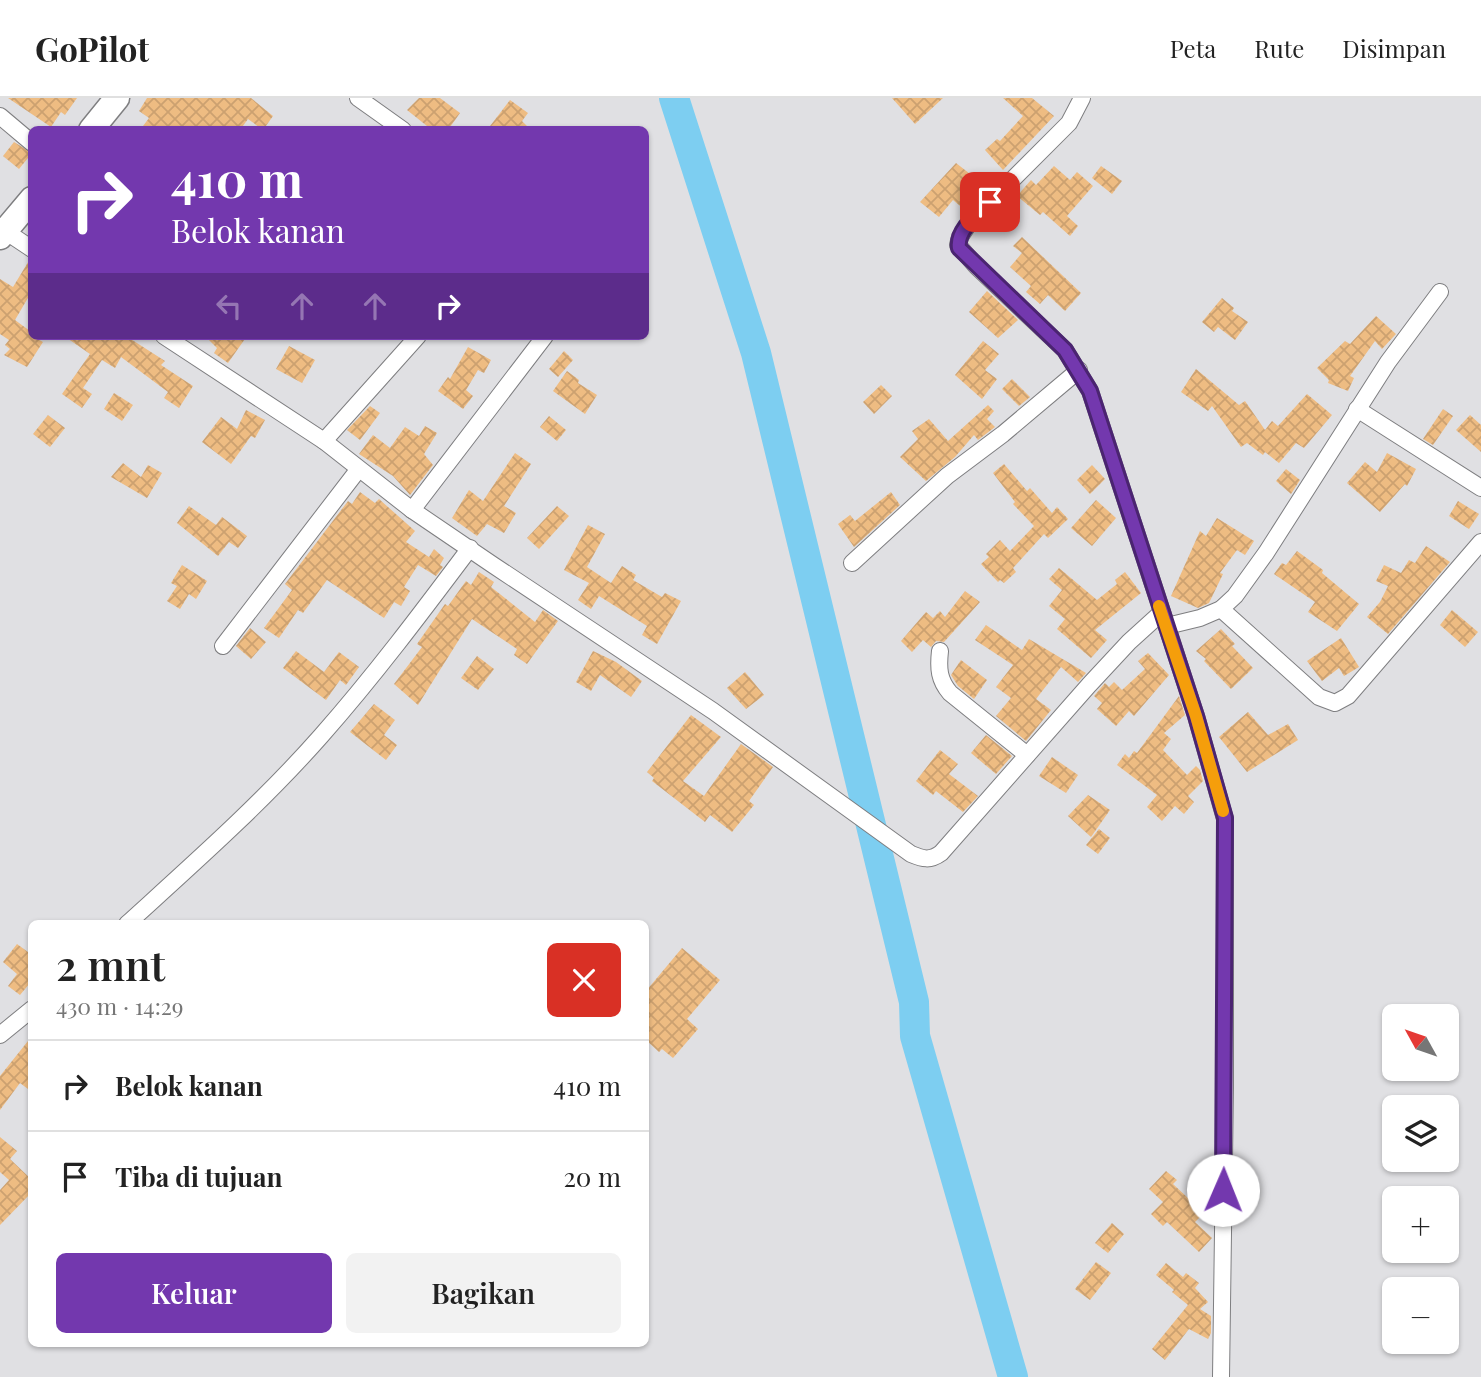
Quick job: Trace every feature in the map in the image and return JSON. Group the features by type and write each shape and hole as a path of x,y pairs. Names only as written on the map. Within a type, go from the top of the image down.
{"highway":[{"path":"94,126 117,98"},
{"path":"2,234 28,204"}],"street":[{"path":"358,98 397,126"},
{"path":"1082,98 1069,123 970,222 958,245 976,266 1065,350 1090,391 1196,716 1225,818 1221,1377"},
{"path":"0,116 28,140"},
{"path":"2,234 28,247"},
{"path":"170,340 324,441 412,510 713,711 911,855 934,859 1121,650 1164,619 1200,618 1221,609 1236,596 1357,409 1440,292"},
{"path":"324,441 414,340"},
{"path":"412,510 542,340"},
{"path":"852,564 947,475 1003,434 1079,370"},
{"path":"1357,409 1481,488"},
{"path":"223,646 358,470"},
{"path":"1221,609 1319,697 1335,703 1348,696 1481,542"},
{"path":"131,920 242,819 321,736 414,624 470,548"},
{"path":"940,652 939,675 950,693 1027,755"},
{"path":"0,1035 28,1012"}],"building":[{"path":"8,98 77,98 65,115 61,112 50,126"},
{"path":"147,98 251,98 273,116 266,126 258,126 248,119 243,126 143,126 149,118 139,111"},
{"path":"419,98 440,98 460,113 451,126 427,126 407,110"},
{"path":"892,98 943,98 915,124"},
{"path":"1003,98 1032,98 1054,116 1003,170 985,150 997,139 1000,141 1023,116"},
{"path":"510,100 528,113 522,121 527,126 490,126"},
{"path":"14,142 28,151 28,158 19,169 3,156"},
{"path":"956,163 974,177 962,191 975,203 966,211 953,200 939,217 920,202"},
{"path":"1054,166 1070,180 1077,172 1093,186 1067,216 1078,226 1070,236 1043,212 1040,215 1017,196 1031,180 1036,185"},
{"path":"1101,166 1122,181 1112,194 1092,178"},
{"path":"1022,237 1081,293 1065,311 1048,295 1040,304 1026,292 1031,286 1010,267 1022,253 1013,246"},
{"path":"28,262 28,298 15,320 28,330 28,340 43,342 27,367 4,355 10,349 5,345 9,340 0,334 0,279 13,287"},
{"path":"987,291 1018,320 998,338 969,312"},
{"path":"1222,298 1234,308 1232,311 1248,322 1235,340 1218,327 1214,332 1202,322"},
{"path":"1376,316 1396,334 1382,349 1375,341 1350,376 1354,378 1348,391 1328,383 1329,380 1317,368 1345,341 1350,344"},
{"path":"70,340 132,340 165,361 161,365 193,386 179,408 164,398 168,392 121,357 115,368 102,360 83,388 92,394 82,408 62,394 90,354"},
{"path":"209,340 244,340 228,363 214,353 217,348"},
{"path":"983,341 999,354 985,370 997,379 982,399 955,375"},
{"path":"289,346 315,360 302,383 276,369"},
{"path":"468,347 491,360 484,373 478,370 466,390 473,396 463,409 438,391 448,377 450,379"},
{"path":"564,351 573,360 558,377 549,369"},
{"path":"1196,369 1239,405 1245,401 1265,430 1272,421 1278,426 1307,394 1332,415 1304,448 1296,443 1279,463 1247,443 1241,447 1212,406 1208,411 1181,392"},
{"path":"567,371 579,380 578,383 597,395 585,414 553,391"},
{"path":"1012,379 1030,397 1019,406 1002,389"},
{"path":"881,385 892,396 874,414 863,402"},
{"path":"114,393 133,405 122,421 104,409"},
{"path":"988,405 994,411 987,419 995,427 978,440 974,435 955,457 926,481 900,457 918,439 912,431 929,419 948,441"},
{"path":"370,406 380,413 360,440 347,430"},
{"path":"1443,409 1453,416 1433,445 1423,439"},
{"path":"246,410 265,420 255,438 251,436 231,464 202,442 221,417 237,429"},
{"path":"48,415 65,428 50,447 33,434"},
{"path":"1470,415 1481,425 1481,452 1456,430"},
{"path":"549,416 566,430 557,441 540,427"},
{"path":"425,426 437,433 424,454 433,465 410,495 393,476 359,454 373,435 390,448 405,427 419,436"},
{"path":"515,453 531,464 504,506 516,513 504,533 487,524 477,536 452,518 469,490 483,501"},
{"path":"1387,453 1416,469 1407,486 1405,484 1380,512 1347,483 1365,462 1377,472"},
{"path":"123,463 141,477 148,465 162,473 147,498 111,477"},
{"path":"1004,464 1027,491 1030,488 1052,513 1057,507 1068,519 1048,538 1044,534 1013,568 1016,572 1004,583 1000,580 998,582 981,564 989,557 986,554 1000,540 1010,551 1034,526 1013,504 1015,502 993,473"},
{"path":"1092,465 1105,479 1090,494 1077,480"},
{"path":"1286,469 1300,480 1291,494 1276,481"},
{"path":"360,492 375,503 379,499 415,531 406,542 429,557 434,549 444,558 440,565 443,567 436,576 418,565 404,587 410,591 401,606 394,602 384,618 327,580 303,613 298,610 279,638 264,628 292,590 285,584 348,501 352,504"},
{"path":"891,492 900,505 854,547 838,524 850,515 855,521"},
{"path":"1096,500 1116,518 1092,546 1071,528"},
{"path":"1458,501 1479,514 1469,529 1449,516"},
{"path":"189,506 216,525 222,517 247,536 238,548 229,542 218,556 177,523"},
{"path":"557,506 569,516 539,549 527,538"},
{"path":"1217,518 1254,541 1245,555 1237,550 1220,573 1223,574 1209,603 1198,608 1171,596 1200,531 1206,536"},
{"path":"588,525 605,534 587,567 611,583 622,566 636,575 633,580 662,597 665,593 681,601 657,644 642,635 647,626 599,596 591,609 578,600 589,583 564,570"},
{"path":"1426,546 1450,562 1388,634 1367,617 1380,602 1388,586 1376,581 1384,565 1401,573 1409,560 1415,563"},
{"path":"1297,551 1323,570 1322,573 1359,604 1337,631 1308,612 1315,602 1274,574 1282,563 1286,565"},
{"path":"182,565 207,581 196,599 189,594 180,609 167,601 177,586 171,583"},
{"path":"1059,568 1097,600 1117,584 1115,580 1125,572 1141,593 1095,630 1107,640 1091,658 1057,629 1065,619 1049,606 1062,590 1049,579"},
{"path":"479,572 494,582 491,587 535,622 543,610 558,621 527,664 514,655 517,649 472,619 418,705 394,684 422,647 417,644 445,604 448,606 466,581 471,585"},
{"path":"965,591 980,602 944,642 936,641 931,647 923,640 912,652 901,641 926,612 933,618 940,611 945,617"},
{"path":"1452,610 1478,632 1465,647 1440,625"},
{"path":"986,625 1022,650 1029,639 1086,673 1078,682 1061,667 1036,699 1051,710 1026,741 996,716 1011,698 996,687 1013,665 975,640"},
{"path":"250,628 266,642 251,659 236,646"},
{"path":"1221,629 1235,644 1232,646 1253,668 1231,689 1196,651"},
{"path":"1341,638 1359,667 1344,676 1339,668 1322,681 1307,661"},
{"path":"296,651 324,672 339,652 359,667 346,685 340,680 326,700 283,668"},
{"path":"593,651 616,662 642,681 631,697 600,675 591,691 576,682"},
{"path":"1148,653 1169,675 1134,716 1129,711 1116,726 1097,709 1102,703 1094,696 1105,683 1109,687 1114,682 1122,690 1145,669 1138,661"},
{"path":"477,656 494,669 478,690 461,678"},
{"path":"961,660 987,680 974,699 958,686 951,675"},
{"path":"745,672 764,695 746,709 727,688"},
{"path":"1179,696 1185,715 1164,733 1171,739 1163,750 1187,775 1196,766 1203,781 1188,796 1194,802 1184,814 1175,806 1162,821 1147,807 1157,795 1117,765 1125,754 1129,758 1134,751 1137,753"},
{"path":"374,704 395,720 384,735 397,745 386,760 350,732"},
{"path":"1248,712 1268,735 1288,724 1298,740 1247,772 1219,737"},
{"path":"691,715 721,737 683,781 704,796 741,744 773,767 749,801 754,805 732,832 710,815 705,822 652,781 654,778 647,772"},
{"path":"986,735 1012,756 996,774 971,753"},
{"path":"940,750 958,764 949,774 978,796 963,812 936,791 933,795 916,781"},
{"path":"1052,757 1078,775 1066,793 1039,776"},
{"path":"1088,795 1110,810 1091,837 1068,816"},
{"path":"1099,829 1110,838 1098,854 1086,845"},
{"path":"17,944 28,952 28,985 20,995 8,986 17,974 3,962"},
{"path":"682,948 720,980 687,1019 698,1029 673,1058 662,1049 659,1052 649,1043 649,987"},
{"path":"28,1041 28,1089 20,1083 0,1110 0,1076"},
{"path":"0,1137 17,1151 10,1159 28,1176 28,1196 0,1225 0,1190 9,1180 0,1172"},
{"path":"1166,1171 1177,1180 1173,1184 1204,1213 1195,1222 1212,1238 1199,1252 1167,1222 1163,1226 1151,1214 1163,1202 1149,1189"},
{"path":"1112,1223 1124,1234 1108,1253 1095,1243"},
{"path":"1096,1262 1111,1273 1090,1300 1075,1289"},
{"path":"1166,1263 1183,1277 1186,1273 1199,1283 1195,1288 1208,1302 1200,1309 1211,1316 1211,1333 1208,1339 1189,1329 1165,1360 1152,1349 1188,1305 1156,1275"}],"waterway":[{"path":"674,98 756,353 914,1002 915,1036 1013,1377"}],"slow traffic":[{"path":"1159,606 1196,716 1223,811"}],"route":[{"path":"990,202 970,222 958,241 959,248 1065,350 1090,391 1196,716 1225,818 1223,1190"}]}
